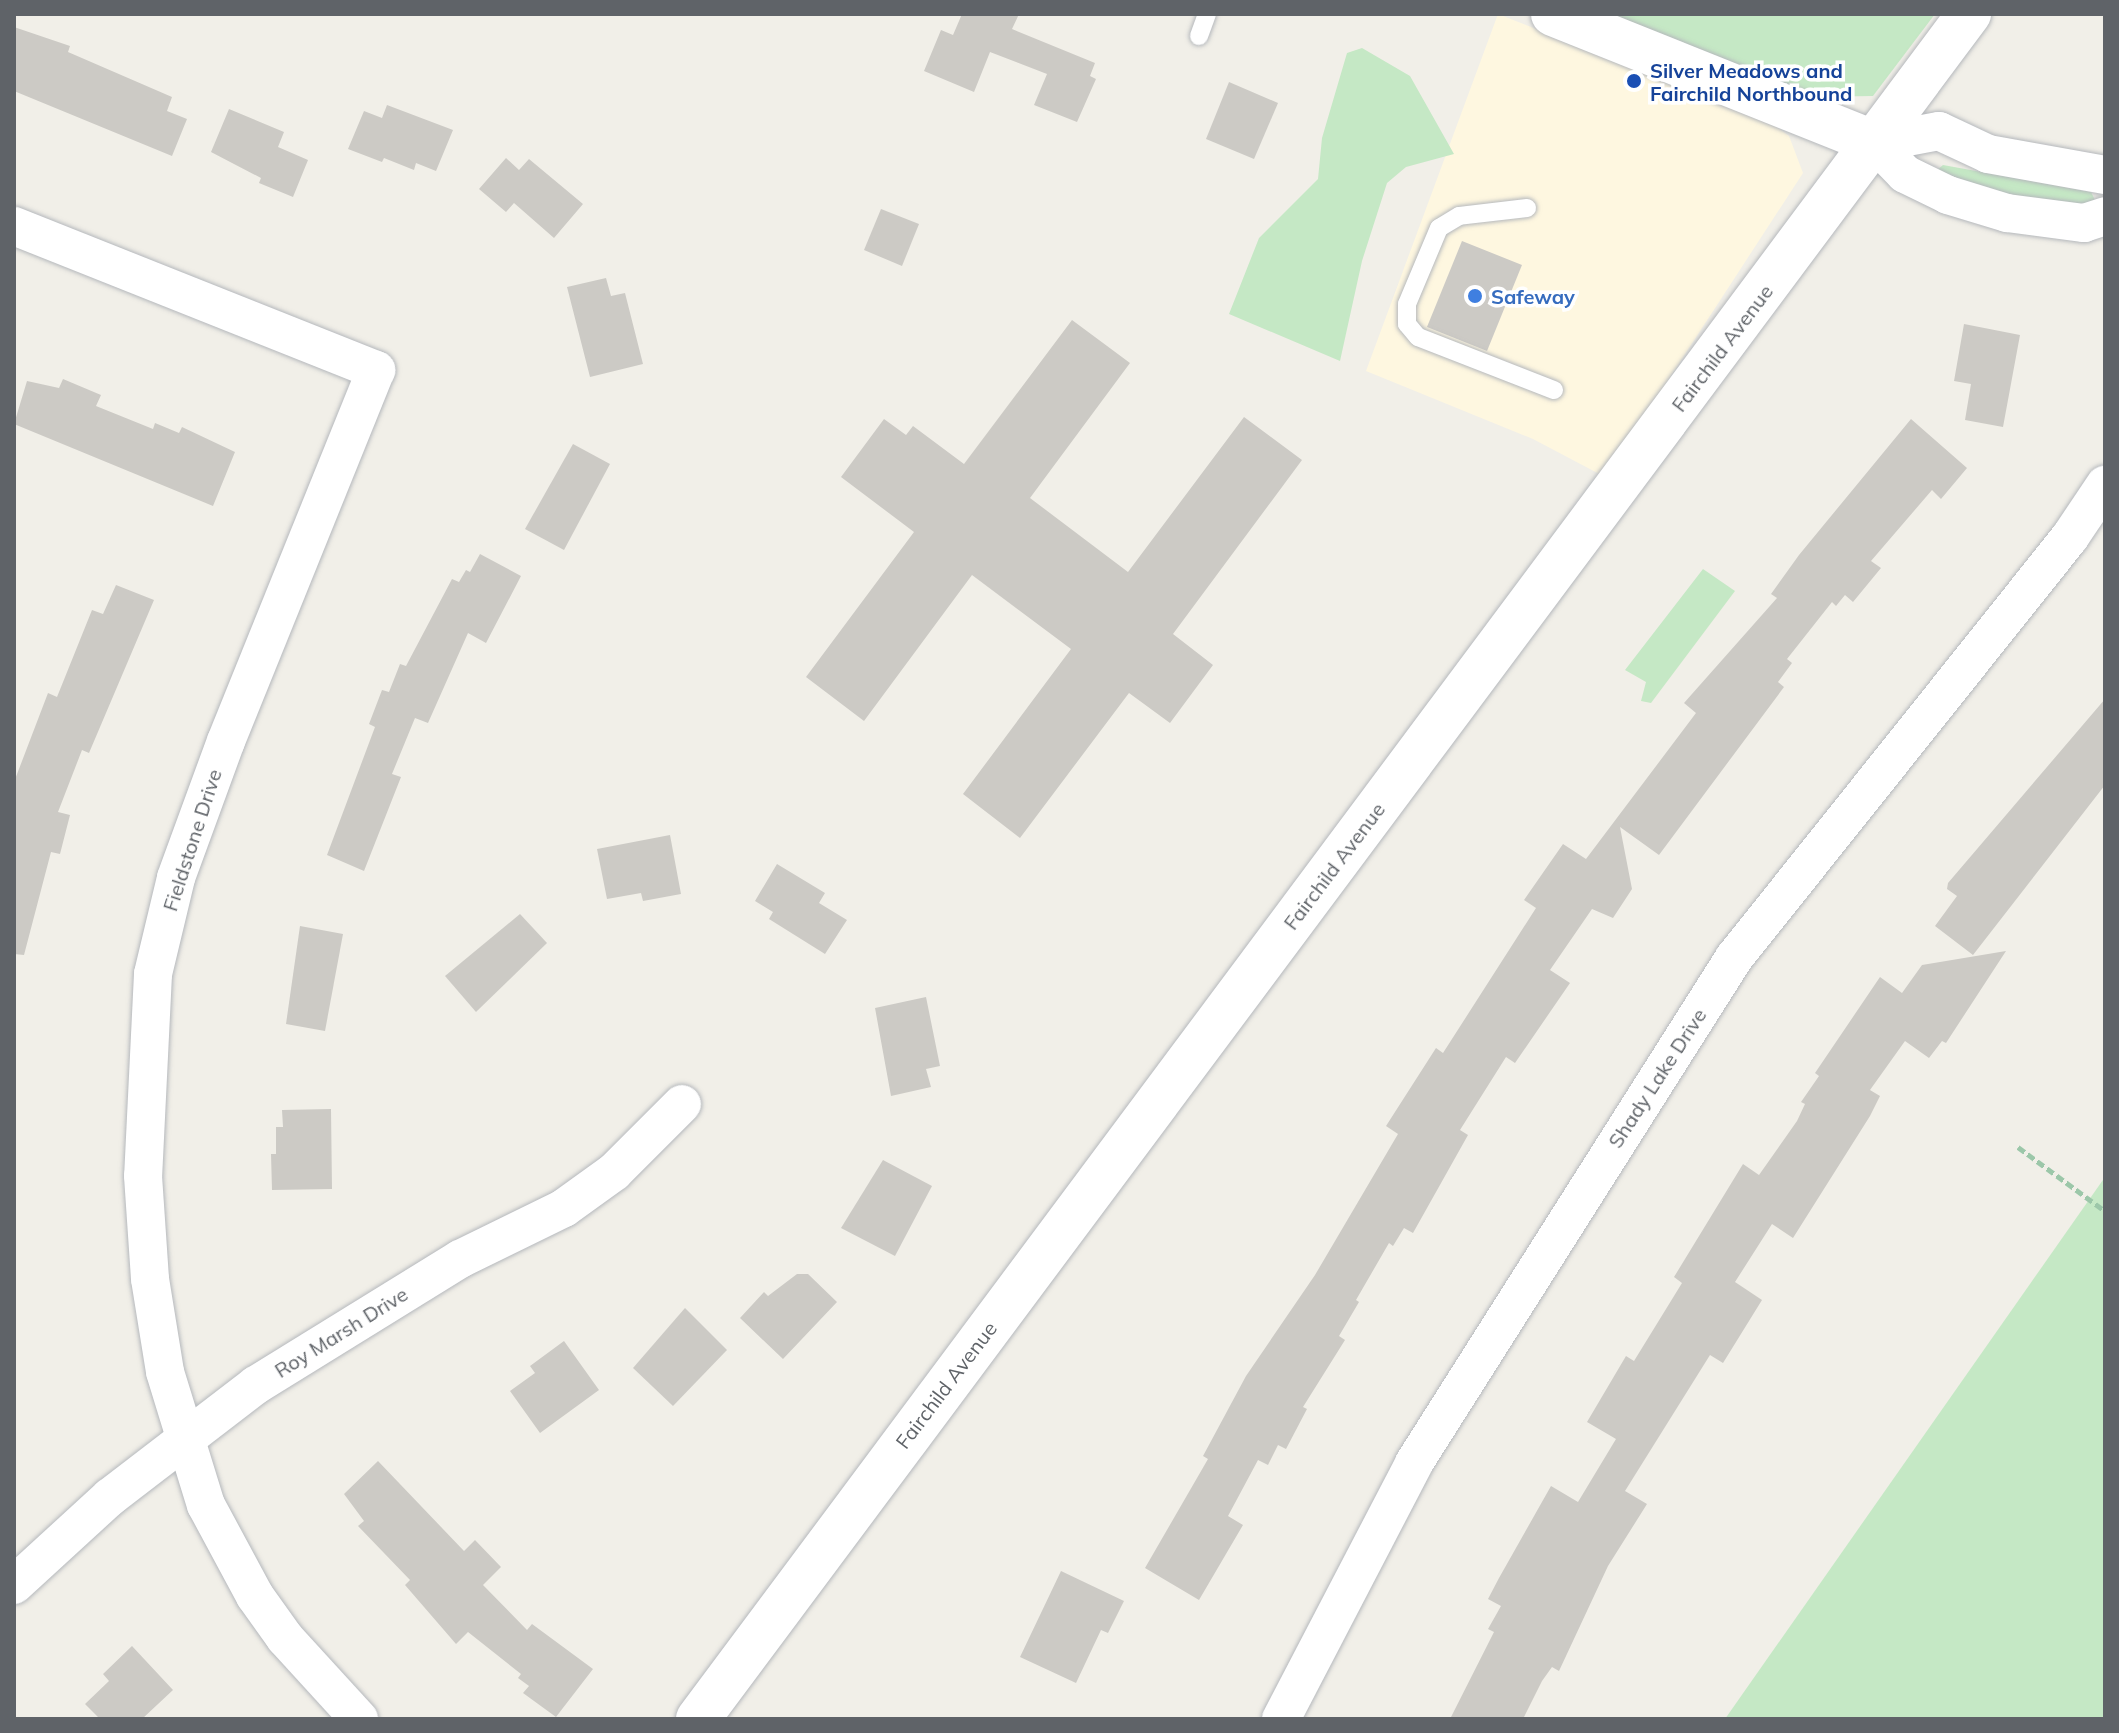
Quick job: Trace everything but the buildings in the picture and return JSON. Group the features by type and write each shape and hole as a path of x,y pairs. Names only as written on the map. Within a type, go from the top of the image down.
{"main road":[{"path":"1553,14 1875,143"},
{"name":"Fairchild Avenue","path":"698,1719 1969,14"}],"street":[{"path":"1875,143 1939,131 1988,154 2105,175"},
{"path":"1875,143 1905,174 1948,195 2007,213 2084,223 2105,216"},
{"name":"Fieldstone Drive","path":"14,226 376,370 226,741 176,878 153,974 144,1191 165,1372 206,1505 255,1596 325,1687 359,1719"},
{"name":"Shady Lake Drive","path":"1281,1719 1414,1463 1734,958 2070,537 2105,485"},
{"name":"Roy Marsh Drive","path":"14,1585 110,1497 186,1439 327,1340 460,1259 564,1208 614,1172 682,1104"}],"lane":[{"path":"1199,36 1207,14"},
{"path":"1527,208 1459,216 1439,228 1407,304 1407,324 1418,337 1554,390"}],"path":[{"path":"2018,1147 2105,1211"}],"shaded area":[{"path":"1498,14 1765,118 1789,136 1803,173 1605,477 1533,439 1366,371"}],"green space":[{"path":"1606,14 1935,14 1873,96 1811,97"},
{"path":"1362,48 1410,76 1454,154 1406,167 1387,183 1362,261 1340,361 1229,314 1259,238 1318,179 1322,138 1347,53"},
{"path":"1943,165 2091,192 2096,202 2092,208 1977,190 1937,170"},
{"path":"1703,569 1735,591 1651,703 1641,701 1646,682 1625,670"},
{"path":"2105,1177 2105,1719 1725,1719"}],"place":[{"name":"Silver Meadows and Fairchild Northbound","path":"1634,81"},
{"name":"Safeway","path":"1475,296"}]}
